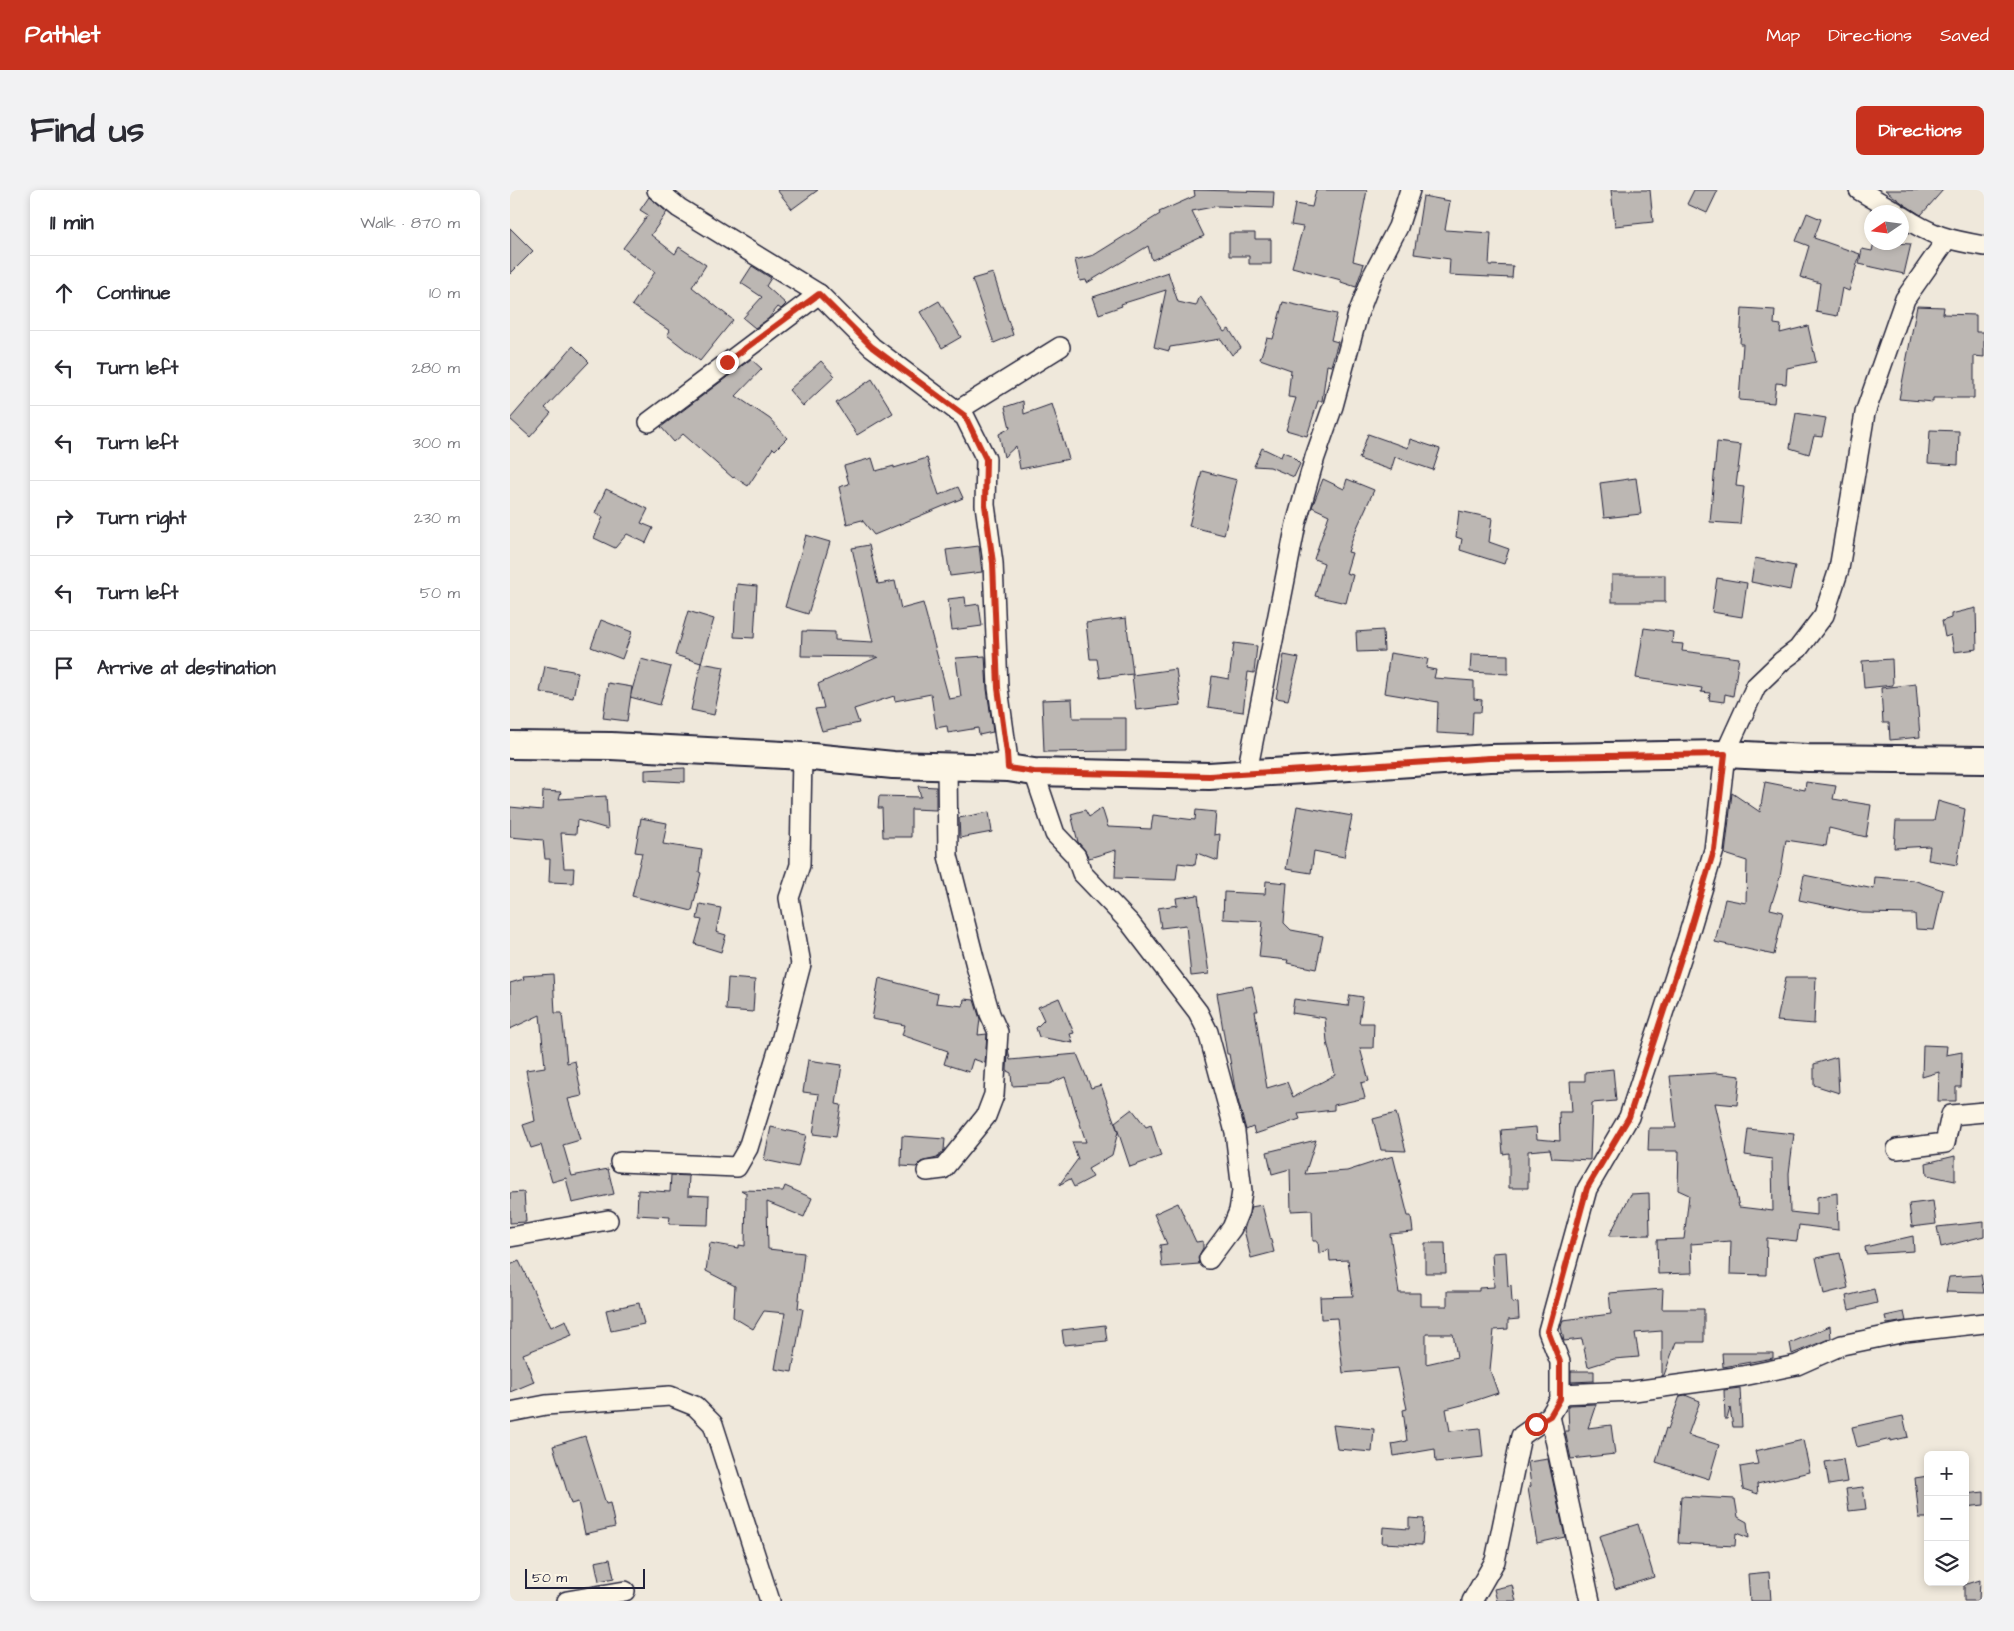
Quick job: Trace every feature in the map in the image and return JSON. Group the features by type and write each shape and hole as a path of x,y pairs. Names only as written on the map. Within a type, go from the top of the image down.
{"street":[{"path":"657,190 679,208 819,294 872,347 965,416 986,459 985,505 993,563 998,688 1008,768"},
{"path":"1247,772 1296,524 1315,457 1334,406 1358,314 1373,275 1398,227 1410,190"},
{"path":"1859,190 1884,205"},
{"path":"1909,220 1921,228 1948,239 1984,246"},
{"path":"1472,1601 1495,1561 1521,1436 1550,1416 1560,1399 1560,1362 1548,1331 1587,1188 1629,1117 1714,850 1725,754 1756,686 1782,661 1798,649 1824,615 1839,569 1865,413 1905,299 1948,239"},
{"path":"649,422 819,294"},
{"path":"958,411 1060,347"},
{"path":"510,745 611,746 802,756 893,765 1008,768 1034,772 1209,776 1247,772 1490,758 1725,754 1808,758 1984,760"},
{"path":"620,1162 737,1167 748,1148 781,1041 801,964 789,898 800,866 802,756"},
{"path":"927,1171 942,1169 986,1116 994,1095 998,1032 990,1014 976,966 948,856 947,766"},
{"path":"1034,772 1055,834 1076,856 1082,873 1130,923 1154,953 1198,1012 1208,1032 1235,1132 1242,1192 1239,1211 1232,1228 1209,1259"},
{"path":"1897,1148 1944,1143 1951,1115 1984,1112"},
{"path":"510,1237 608,1220"},
{"path":"1560,1394 1634,1391 1743,1376 1797,1365 1842,1345 1905,1332 1984,1322"},
{"path":"510,1412 546,1405 670,1396 696,1406 713,1424 770,1601"},
{"path":"1550,1416 1590,1601"},
{"path":"567,1601 625,1592"}],"building":[{"path":"777,190 818,190 792,209"},
{"path":"1194,190 1274,192 1273,208 1218,206 1192,211 1204,236 1152,260 1148,246 1087,283 1086,280 1080,281 1075,260 1094,255 1160,214 1159,212 1195,196"},
{"path":"1316,190 1367,190 1353,261 1364,264 1356,287 1341,282 1341,280 1292,267 1303,227 1291,225 1295,204 1312,207"},
{"path":"1611,190 1650,190 1653,222 1615,226"},
{"path":"1694,190 1718,190 1707,213 1687,204"},
{"path":"1885,190 1943,190 1921,215 1909,208 1909,205 1905,205"},
{"path":"1423,196 1450,201 1445,230 1491,233 1489,265 1513,266 1512,278 1449,275 1450,259 1414,254"},
{"path":"649,197 667,212 651,235 675,254 679,247 706,265 692,287 733,320 700,361 667,335 670,331 632,305 655,272 623,248 648,215 640,210"},
{"path":"1807,213 1821,219 1814,238 1860,254 1849,291 1842,288 1837,316 1816,312 1820,283 1800,277 1809,246 1796,241"},
{"path":"510,228 533,251 510,274"},
{"path":"1229,233 1255,233 1255,239 1271,239 1271,264 1249,264 1249,256 1229,256"},
{"path":"1909,244 1911,244 1904,274 1859,264 1862,249 1872,251 1909,250"},
{"path":"752,266 771,278 766,286 786,304 781,309 778,307 768,319 755,328 743,318 762,297 741,283"},
{"path":"1168,272 1178,302 1196,306 1200,296 1224,332 1229,329 1241,348 1232,355 1221,339 1170,347 1169,351 1154,347 1166,290 1121,304 1122,306 1099,314 1093,297"},
{"path":"993,273 1013,335 994,343 972,279"},
{"path":"939,301 961,337 942,348 920,312"},
{"path":"1283,302 1337,314 1331,340 1338,342 1331,366 1327,365 1322,401 1318,401 1307,436 1286,430 1296,398 1288,397 1291,370 1260,359 1267,338 1273,339"},
{"path":"1917,306 1944,307 1943,314 1976,315 1976,332 1984,332 1984,357 1974,356 1974,398 1933,398 1933,402 1899,399"},
{"path":"1742,308 1775,310 1774,324 1781,325 1780,333 1808,326 1816,362 1787,368 1786,384 1776,383 1774,403 1739,400 1743,344 1740,344"},
{"path":"573,346 589,362 545,408 551,413 530,437 510,419"},
{"path":"751,359 762,369 736,396 770,419 787,438 775,450 773,448 748,486 733,478 683,434 674,442 661,427"},
{"path":"821,361 835,376 803,406 789,390"},
{"path":"872,379 893,413 857,435 836,403"},
{"path":"1023,401 1024,414 1052,404 1069,459 1020,469 1016,446 1004,457 999,434 1010,428 1005,407"},
{"path":"1796,413 1826,418 1822,437 1814,436 1809,454 1790,448"},
{"path":"1930,430 1959,431 1958,465 1928,463"},
{"path":"1368,434 1408,448 1410,439 1440,449 1433,470 1395,457 1391,470 1359,459"},
{"path":"1717,442 1741,445 1736,486 1744,487 1740,524 1710,522"},
{"path":"1262,448 1281,457 1283,452 1291,455 1300,464 1294,477 1270,467 1254,466"},
{"path":"872,458 876,471 894,466 894,468 927,458 939,495 958,487 963,498 874,535 862,520 847,524 839,487 849,484 844,466"},
{"path":"1202,471 1237,480 1224,535 1189,526"},
{"path":"1636,478 1641,514 1604,518 1600,483"},
{"path":"1323,479 1344,489 1347,479 1374,490 1348,552 1352,553 1346,573 1353,575 1346,603 1315,596 1324,563 1314,559 1329,515 1312,507"},
{"path":"606,489 648,509 641,523 653,528 646,543 627,534 615,548 594,538 603,517 595,513"},
{"path":"1459,511 1492,518 1489,542 1509,549 1504,564 1460,550 1462,539 1456,537"},
{"path":"806,535 830,542 808,614 785,607"},
{"path":"869,545 878,584 895,581 901,609 923,603 949,699 961,697 956,658 985,656 993,732 979,735 978,728 948,733 947,726 936,728 931,694 895,701 894,696 854,709 859,723 822,731 815,709 824,708 818,684 878,657 801,656 802,631 835,632 835,640 873,642 852,548"},
{"path":"979,546 982,572 950,576 946,550"},
{"path":"1755,558 1795,566 1790,590 1751,582"},
{"path":"1612,575 1665,575 1665,602 1612,602"},
{"path":"1717,578 1747,583 1742,617 1712,612"},
{"path":"737,584 757,586 754,638 734,637"},
{"path":"965,597 966,606 979,604 982,626 952,630 948,599"},
{"path":"1976,608 1977,649 1954,652 1951,635 1945,637 1942,621 1951,618 1951,614"},
{"path":"688,611 714,619 701,663 675,655"},
{"path":"1126,618 1133,674 1100,678 1097,659 1090,659 1086,623"},
{"path":"601,620 632,632 622,659 591,647"},
{"path":"1644,628 1673,632 1672,643 1683,644 1682,651 1739,658 1733,696 1725,694 1724,702 1709,700 1710,693 1701,692 1702,688 1636,678"},
{"path":"1383,630 1384,651 1357,652 1356,632"},
{"path":"1234,643 1257,646 1254,673 1248,672 1243,712 1208,707 1212,676 1229,679"},
{"path":"1390,653 1428,659 1426,668 1436,670 1434,678 1474,681 1474,699 1482,700 1481,712 1473,712 1472,735 1437,733 1438,702 1384,693"},
{"path":"1471,654 1508,655 1508,674 1470,672"},
{"path":"1284,655 1299,658 1288,700 1276,698"},
{"path":"641,659 671,667 660,705 630,697"},
{"path":"1892,659 1893,685 1864,688 1862,661"},
{"path":"701,663 724,667 714,715 691,710"},
{"path":"545,666 578,672 573,698 540,692"},
{"path":"1176,669 1181,705 1136,710 1132,675"},
{"path":"608,683 632,687 627,721 603,718"},
{"path":"1916,684 1920,737 1890,740 1889,723 1883,723 1881,688"},
{"path":"1072,699 1073,718 1126,718 1126,751 1044,752 1042,700"},
{"path":"685,768 685,782 645,780 645,770"},
{"path":"1765,782 1805,790 1806,782 1836,786 1833,799 1871,805 1866,837 1829,828 1826,846 1786,840 1780,877 1770,909 1783,912 1774,955 1715,942 1725,899 1746,903 1747,861 1725,854 1732,793 1760,812"},
{"path":"918,786 936,787 936,810 911,809 911,837 883,837 882,808 878,808 879,796 921,797"},
{"path":"543,791 561,792 559,799 606,796 608,829 577,820 576,834 561,833 564,868 574,868 573,883 549,882 550,859 545,859 543,840 510,837 510,807 542,810"},
{"path":"1938,801 1965,809 1957,865 1928,860 1930,846 1894,848 1896,821 1934,821"},
{"path":"1297,806 1352,816 1344,857 1314,851 1311,873 1286,869"},
{"path":"1102,808 1108,827 1151,829 1153,815 1195,820 1196,810 1216,812 1214,835 1220,834 1218,861 1197,853 1195,865 1178,863 1176,880 1115,878 1116,850 1089,858 1078,842 1071,814 1085,810 1089,817"},
{"path":"989,812 992,832 960,838 959,818"},
{"path":"641,818 667,823 663,844 702,850 699,872 701,873 692,911 632,896 642,853 635,852"},
{"path":"1804,875 1874,889 1875,877 1913,880 1943,890 1934,930 1916,929 1915,914 1862,913 1799,900"},
{"path":"1266,881 1287,883 1284,923 1291,930 1323,936 1316,969 1287,963 1288,960 1259,957 1263,921 1223,919 1224,892 1265,894"},
{"path":"1198,895 1209,974 1191,976 1186,925 1161,928 1158,908 1177,905 1176,898"},
{"path":"700,904 721,908 716,932 726,935 721,952 695,944 702,920 697,919"},
{"path":"553,974 555,1013 562,1013 567,1063 575,1061 582,1096 568,1099 580,1140 563,1145 572,1176 608,1169 614,1194 572,1203 566,1178 552,1182 541,1145 531,1148 523,1125 535,1121 526,1070 545,1067 540,1015 510,1029 510,983 524,979 523,976"},
{"path":"1786,977 1816,977 1814,1024 1777,1021"},
{"path":"728,978 755,980 753,1012 726,1010"},
{"path":"879,978 938,994 936,1003 963,1006 964,999 974,1000 980,1019 978,1035 987,1034 985,1063 973,1059 969,1072 944,1064 948,1051 902,1035 905,1025 872,1019"},
{"path":"1252,986 1258,1011 1255,1011 1267,1088 1287,1082 1293,1097 1335,1075 1327,1042 1325,1018 1292,1013 1294,999 1348,1006 1350,995 1363,997 1359,1023 1374,1023 1373,1048 1360,1048 1369,1081 1361,1083 1365,1098 1334,1105 1334,1110 1298,1114 1300,1119 1255,1134 1253,1127 1246,1130 1235,1089 1229,1054 1227,1054 1217,993"},
{"path":"1059,998 1074,1033 1070,1034 1073,1043 1039,1037 1036,1028 1044,1020 1038,1007"},
{"path":"1923,1045 1947,1046 1946,1055 1962,1052 1961,1087 1956,1087 1956,1101 1938,1101 1939,1072 1922,1077"},
{"path":"1008,1048 1010,1060 1077,1054 1091,1088 1101,1085 1118,1132 1112,1155 1088,1169 1093,1177 1074,1187 1070,1179 1059,1185 1078,1159 1072,1142 1086,1142 1065,1077 1049,1084 1012,1086 1011,1073 1007,1071"},
{"path":"1837,1057 1839,1093 1814,1085 1814,1064"},
{"path":"808,1060 842,1065 836,1104 841,1105 836,1137 813,1134 819,1094 803,1092"},
{"path":"1613,1069 1616,1101 1592,1103 1590,1160 1552,1158 1550,1149 1528,1151 1528,1188 1509,1188 1509,1153 1503,1154 1501,1130 1536,1127 1537,1139 1560,1141 1559,1112 1572,1112 1570,1081 1585,1081 1585,1072"},
{"path":"1717,1073 1740,1076 1737,1105 1715,1103 1739,1207 1773,1211 1772,1159 1745,1155 1748,1129 1794,1134 1789,1173 1790,1212 1817,1215 1817,1197 1837,1193 1838,1230 1799,1225 1797,1241 1767,1238 1766,1275 1730,1274 1731,1241 1691,1244 1692,1273 1658,1274 1657,1240 1684,1239 1689,1195 1678,1190 1679,1151 1648,1151 1649,1128 1676,1128 1670,1076"},
{"path":"1132,1109 1146,1127 1151,1125 1161,1156 1130,1167 1115,1122"},
{"path":"1396,1113 1406,1151 1381,1150 1373,1119"},
{"path":"771,1127 806,1135 798,1167 764,1160"},
{"path":"902,1136 945,1139 944,1150 937,1158 921,1162 916,1167 901,1166"},
{"path":"1316,1140 1305,1174 1347,1171 1393,1156 1408,1216 1411,1216 1413,1232 1390,1234 1399,1293 1420,1293 1420,1306 1447,1306 1447,1291 1479,1291 1479,1288 1494,1287 1492,1253 1506,1252 1508,1286 1511,1285 1512,1302 1518,1303 1519,1319 1508,1320 1508,1329 1494,1330 1490,1370 1498,1393 1446,1409 1450,1431 1480,1428 1483,1457 1436,1462 1435,1449 1394,1456 1392,1444 1407,1441 1403,1410 1407,1409 1398,1368 1343,1373 1337,1318 1321,1319 1320,1297 1353,1296 1348,1260 1330,1261 1329,1249 1319,1254 1318,1241 1313,1241 1312,1210 1291,1211 1290,1169 1272,1174 1267,1152","holes":["1426,1334 1453,1334 1457,1357 1426,1364"]},
{"path":"1955,1156 1955,1181 1927,1175 1926,1163"},
{"path":"671,1175 689,1176 688,1195 709,1196 708,1225 669,1224 670,1217 637,1215 638,1190 670,1192"},
{"path":"785,1186 812,1198 804,1217 767,1202 768,1249 804,1253 798,1308 803,1309 792,1372 775,1369 785,1313 764,1311 753,1329 733,1317 735,1286 706,1271 710,1243 739,1248 739,1245 745,1246 746,1193 741,1190 783,1191"},
{"path":"524,1192 526,1222 510,1223 510,1193"},
{"path":"1649,1193 1650,1235 1609,1236 1631,1194"},
{"path":"1933,1201 1936,1224 1912,1227 1909,1204"},
{"path":"1178,1203 1196,1242 1203,1241 1203,1248 1198,1257 1199,1264 1162,1267 1160,1245 1167,1244 1154,1214"},
{"path":"1262,1205 1274,1252 1251,1258 1244,1230 1251,1207"},
{"path":"1984,1222 1984,1236 1941,1247 1937,1227"},
{"path":"1913,1236 1914,1251 1866,1254 1865,1247"},
{"path":"1425,1243 1445,1243 1446,1273 1425,1273"},
{"path":"1840,1253 1848,1288 1824,1294 1816,1258"},
{"path":"519,1261 551,1327 566,1320 572,1335 523,1354 534,1382 510,1392 510,1265"},
{"path":"1981,1275 1984,1293 1946,1292 1949,1277"},
{"path":"1663,1289 1662,1309 1704,1309 1704,1342 1676,1342 1664,1375 1662,1376 1662,1331 1635,1333 1639,1357 1614,1359 1588,1367 1582,1339 1564,1341 1561,1327 1563,1320 1611,1314 1609,1293"},
{"path":"1874,1289 1877,1303 1849,1310 1846,1296"},
{"path":"639,1303 644,1324 611,1331 606,1310"},
{"path":"1904,1312 1906,1321 1887,1324 1885,1316"},
{"path":"1105,1325 1107,1341 1064,1345 1062,1330"},
{"path":"1830,1326 1831,1338 1792,1354 1790,1343"},
{"path":"1722,1353 1773,1353 1773,1358 1723,1367"},
{"path":"1571,1371 1594,1371 1594,1381 1571,1382"},
{"path":"1740,1388 1742,1427 1733,1427 1730,1408 1727,1419 1725,1419 1724,1390"},
{"path":"1685,1395 1700,1401 1688,1435 1719,1445 1709,1479 1656,1462 1666,1428 1668,1429 1680,1396"},
{"path":"1596,1404 1588,1428 1611,1425 1615,1454 1571,1459 1565,1431 1569,1431 1568,1408 1570,1405"},
{"path":"1903,1416 1908,1437 1857,1447 1852,1427"},
{"path":"1333,1425 1374,1429 1372,1452 1337,1449"},
{"path":"585,1436 606,1504 610,1503 615,1527 585,1534 578,1502 571,1504 553,1446"},
{"path":"1803,1440 1810,1472 1757,1484 1758,1494 1743,1489 1740,1467 1758,1464 1755,1451"},
{"path":"1548,1459 1565,1537 1537,1543 1528,1488 1531,1486 1528,1462"},
{"path":"1843,1459 1847,1482 1829,1485 1825,1462"},
{"path":"1924,1477 1924,1518 1919,1518 1915,1478"},
{"path":"1863,1487 1866,1509 1849,1511 1846,1489"},
{"path":"1984,1492 1984,1505 1969,1507 1969,1494"},
{"path":"1681,1496 1735,1499 1738,1517 1747,1522 1749,1538 1736,1533 1735,1546 1678,1543"},
{"path":"1409,1518 1424,1519 1422,1545 1382,1543 1383,1527 1409,1529"},
{"path":"1638,1524 1654,1577 1615,1589 1599,1536"},
{"path":"610,1559 614,1578 599,1581 595,1562"},
{"path":"1769,1572 1771,1601 1750,1601 1748,1574"},
{"path":"1980,1580 1979,1601 1964,1601 1964,1586 1969,1586 1969,1583"},
{"path":"1512,1585 1516,1601 1497,1601 1494,1589"}],"route":[{"path":"727,362 819,294 872,347 965,416 986,459 985,505 993,563 998,688 1008,768 1034,772 1209,776 1247,772 1490,758 1725,754 1714,850 1687,940 1629,1117 1587,1188 1548,1331 1560,1362 1560,1399 1550,1416 1536,1424"}]}
